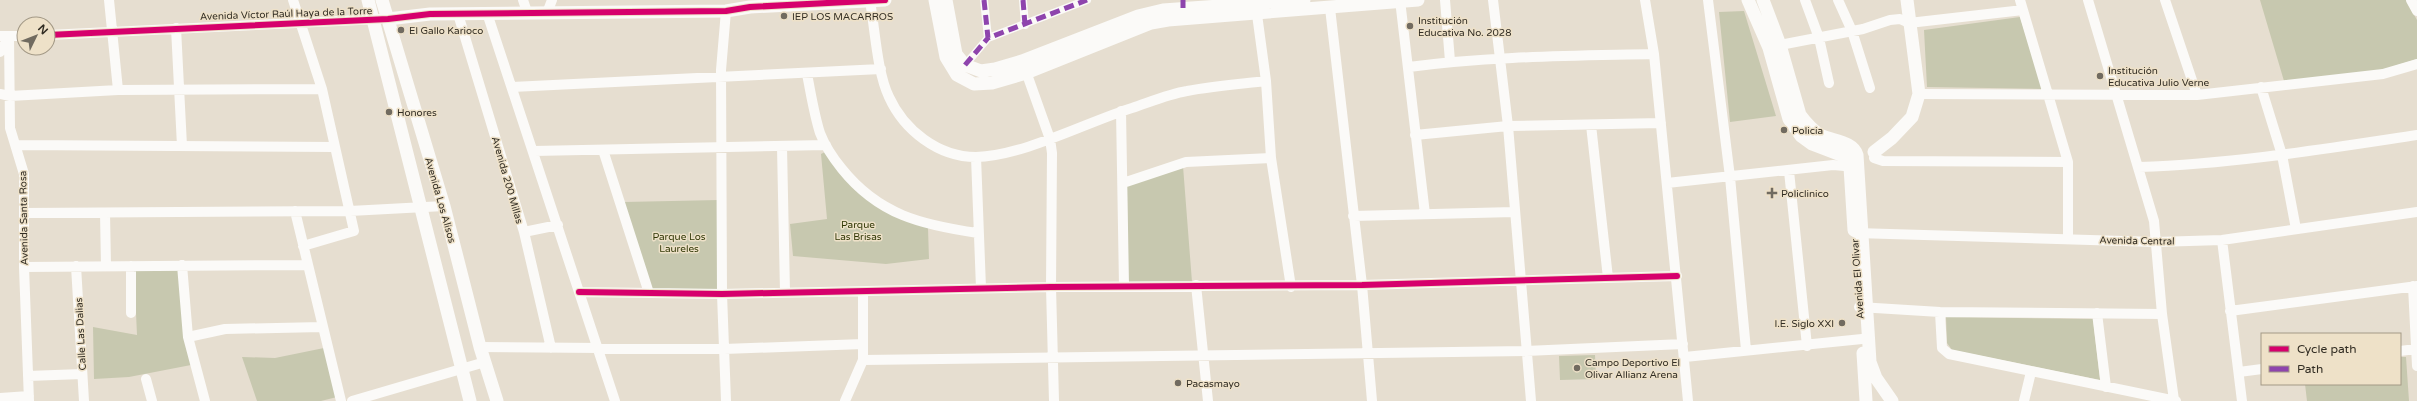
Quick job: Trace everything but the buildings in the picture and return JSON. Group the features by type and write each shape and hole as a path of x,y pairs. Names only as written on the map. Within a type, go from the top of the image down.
{"street":[{"path":"109,0 118,90"},
{"path":"293,0 322,89 354,232 303,246"},
{"name":"Avenida Los Alisos","path":"368,0 381,19 444,206 480,347 497,401"},
{"name":"Avenida Los Alisos","path":"382,0 381,19 422,208 470,401"},
{"path":"546,13 552,0"},
{"name":"Avenida Víctor Raúl Haya de la Torre","path":"56,35 381,19 430,14 487,13 525,6 546,13 726,11 750,4 870,2 885,0"},
{"path":"935,0 946,57 956,75 968,82 982,84 1138,16 1183,4 1257,9 1330,8 1418,0"},
{"path":"946,0 956,54 964,66 982,71 1024,67 1151,23 1257,9 1304,0"},
{"path":"984,0 988,38"},
{"path":"1023,0 1025,24"},
{"path":"964,66 988,38 1087,0"},
{"path":"1445,0 1450,62"},
{"path":"1493,0 1508,126 1519,280 1531,401"},
{"path":"1645,0 1654,54 1685,357 1688,401"},
{"path":"1708,0 1730,177 1746,350"},
{"path":"1748,0 1769,48 1789,119 1801,136 1812,144 1861,158 1883,161 2068,162"},
{"path":"1763,0 1780,45 1800,115 1807,124 1820,135 1849,145 1861,158"},
{"path":"1805,0 1819,38 1829,83"},
{"path":"1838,0 1852,31 1870,88"},
{"path":"1667,183 1833,166 1861,158 1892,138 1912,117 1919,94 1907,0"},
{"path":"1940,312 1942,348 1949,354 2106,388 2175,401 2162,314 2154,221 2118,96 2088,0"},
{"path":"2166,0 2197,95"},
{"path":"2411,0 2417,11"},
{"path":"1400,1 1409,67 1415,135 1425,214"},
{"path":"870,2 881,69 888,96 910,128 924,140 940,148 976,157 1013,150 1050,139 1121,111 1186,91 1266,80"},
{"path":"1780,45 1852,31 1890,20 1900,19 1909,23 2021,5 2068,162 2068,239"},
{"path":"1330,8 1352,216 1362,285 1372,401"},
{"path":"1257,9 1266,80 1271,158 1290,286"},
{"path":"726,11 721,70 723,77 722,294 726,401"},
{"path":"487,13 534,151 615,401"},
{"name":"Avenida 200 Millas","path":"458,14 524,232 551,348"},
{"path":"176,28 182,146"},
{"path":"0,52 5,37 16,36"},
{"name":"Avenida Santa Rosa","path":"5,37 5,95 10,128 24,174 24,267 29,398"},
{"path":"1409,67 1501,58 1654,54"},
{"path":"1919,94 2048,94 2118,96 2197,95 2383,74 2417,64"},
{"path":"1024,67 1050,139 1051,287 1054,401"},
{"path":"512,87 807,74 881,69"},
{"path":"807,74 814,113 826,145 832,156 857,188 901,216 940,228 978,233"},
{"path":"2261,87 2282,156 2296,230"},
{"path":"5,95 178,88 322,89"},
{"path":"1121,111 1124,183 1124,286"},
{"path":"1415,135 1508,126 1661,123"},
{"path":"1591,125 1608,278"},
{"path":"2139,167 2201,165 2282,156 2417,135"},
{"path":"16,145 334,147"},
{"path":"534,151 826,145"},
{"path":"782,147 785,292"},
{"path":"603,150 649,293"},
{"path":"976,157 981,288"},
{"path":"1124,183 1186,162 1271,158"},
{"name":"Avenida El Olivar","path":"1861,158 1859,233 1863,308 1862,339 1866,401"},
{"path":"1789,171 1808,346"},
{"path":"24,213 350,211 444,206"},
{"path":"295,211 341,401"},
{"path":"1352,216 1514,212"},
{"name":"Avenida Central","path":"1859,233 2156,242 2222,240 2417,212"},
{"path":"105,213 106,266"},
{"path":"524,232 558,225"},
{"path":"2222,240 2242,401"},
{"path":"182,265 188,337 205,401"},
{"path":"24,267 307,265"},
{"name":"Calle Las Dalias","path":"76,266 84,401"},
{"path":"131,266 131,313"},
{"path":"579,292 722,294 1051,287 1362,285 1676,276"},
{"path":"1196,285 1208,401"},
{"path":"2230,311 2415,286 2417,366"},
{"path":"845,401 863,360 863,292"},
{"path":"1892,401 1876,378 1870,362 1863,308 1940,312 2162,314"},
{"path":"2097,313 2106,388"},
{"path":"188,337 225,329 322,327"},
{"path":"1685,357 1746,350 1808,346 1862,339"},
{"path":"480,347 724,349 863,344"},
{"path":"863,360 1526,351 1683,344"},
{"path":"2401,351 2416,349"},
{"path":"352,401 485,362"},
{"path":"2239,372 2261,369"},
{"path":"2024,401 2031,372"},
{"path":"28,376 82,374"},
{"path":"146,379 152,401"},
{"path":"0,398 29,398"}],"green space":[{"path":"2260,0 2406,0 2417,20 2417,59 2382,70 2284,81"},
{"path":"1744,11 1776,116 1730,122 1719,12"},
{"path":"2020,17 2043,89 1927,87 1924,30"},
{"name":"Parque Las Brisas","path":"825,152 855,190 928,228 929,259 886,264 793,256 790,224 827,219 821,154"},
{"path":"1183,166 1192,282 1128,283 1127,185"},
{"name":"Parque Los Laureles","path":"719,200 719,291 652,290 624,202"},
{"path":"178,268 191,365 129,377 94,379 93,327 137,335 134,269"},
{"path":"1946,317 2093,319 2100,380 1952,350 1947,343"},
{"path":"324,348 337,397 321,401 257,401 242,357 275,358"},
{"name":"Campo Deportivo El Olivar Allianz Arena","path":"1595,355 1596,379 1560,380 1559,356"},
{"path":"2401,357 2406,357 2409,401 2307,401 2305,385 2401,385"}],"marked path":[{"path":"984,0 988,38 1087,0"},
{"path":"1023,0 1025,25"},
{"path":"1183,0 1183,8"},
{"path":"965,65 988,38"}],"cycle path":[{"path":"56,35 388,19 430,14 726,11 750,7 885,0"},
{"path":"579,292 722,294 1051,287 1362,285 1677,276"}],"place":[{"name":"IEP LOS MACARROS","path":"784,16"},
{"name":"Institución Educativa No. 2028","path":"1410,26"},
{"name":"El Gallo Karioco","path":"401,30"},
{"name":"Institución Educativa Julio Verne","path":"2100,76"},
{"name":"Honores","path":"389,112"},
{"name":"Policia","path":"1784,130"},
{"name":"Policlinico","path":"1772,193"},
{"name":"I.E. Siglo XXI","path":"1842,323"},
{"name":"Campo Deportivo El Olivar Allianz Arena","path":"1577,368"},
{"name":"Pacasmayo","path":"1178,383"}]}
